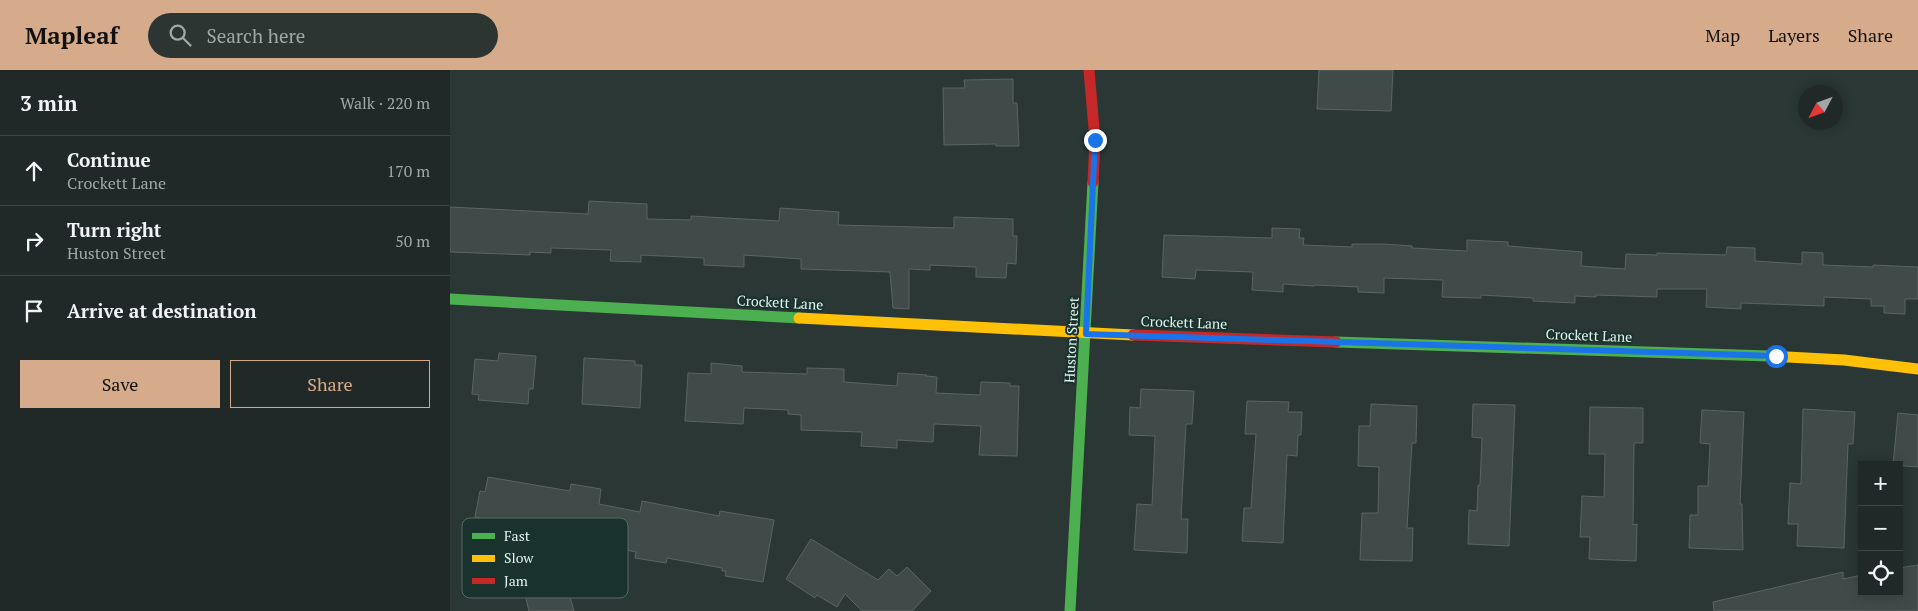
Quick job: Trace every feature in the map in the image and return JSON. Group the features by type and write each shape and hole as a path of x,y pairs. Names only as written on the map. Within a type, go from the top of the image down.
{"street":[{"name":"Huston Street","path":"1070,611 1095,140 1089,70"},
{"name":"Crockett Lane","path":"450,299 1086,334 1776,356 1844,360 1918,369"}],"building":[{"path":"1319,70 1393,70 1391,111 1317,109"},
{"path":"1013,79 1013,103 1017,103 1019,146 996,146 996,144 944,145 943,88 965,88 964,80"},
{"path":"589,201 647,204 647,219 691,220 691,216 779,221 780,208 839,212 838,225 954,228 954,217 1013,219 1013,236 1017,236 1016,264 1007,263 1006,278 976,277 976,267 930,265 930,270 909,269 909,309 893,308 890,272 801,269 801,259 744,255 744,267 704,265 704,258 641,255 641,262 610,261 611,250 551,248 551,253 530,252 530,255 450,252 450,207 588,214"},
{"path":"1272,228 1300,229 1299,238 1304,238 1303,245 1352,247 1352,244 1383,244 1412,246 1412,248 1467,251 1467,240 1508,242 1508,246 1582,252 1581,266 1625,269 1626,254 1726,255 1727,247 1755,248 1755,261 1802,264 1802,252 1823,253 1823,265 1918,267 1918,299 1905,299 1905,314 1884,313 1884,306 1871,306 1871,299 1824,297 1824,306 1741,303 1741,309 1706,307 1707,289 1657,289 1657,297 1575,296 1575,303 1533,301 1533,298 1481,295 1481,298 1442,297 1443,280 1384,278 1384,293 1358,292 1358,287 1283,284 1283,292 1252,290 1253,272 1196,270 1195,279 1162,277 1164,235 1272,238"},
{"path":"499,353 536,356 533,389 529,389 528,404 478,400 479,395 472,394 475,359 498,361"},
{"path":"584,358 635,361 635,365 642,365 640,408 582,404"},
{"path":"711,363 742,366 742,372 807,374 807,368 844,369 844,382 897,386 898,373 927,375 937,377 936,393 980,395 981,382 1010,383 1010,386 1019,386 1017,456 979,455 981,426 934,424 933,442 897,440 897,448 861,446 862,432 801,430 801,415 788,414 788,410 744,408 743,424 685,421 688,373 711,374"},
{"path":"1141,389 1194,391 1192,424 1186,424 1181,519 1188,519 1187,553 1134,550 1137,504 1152,505 1155,436 1129,435 1130,407 1140,408"},
{"path":"1247,401 1289,402 1288,412 1302,412 1301,435 1298,435 1297,456 1287,455 1283,543 1242,541 1244,508 1251,508 1256,434 1245,434"},
{"path":"1371,404 1417,406 1416,443 1412,443 1407,528 1413,528 1412,561 1360,560 1362,513 1378,513 1379,467 1358,466 1359,426 1370,426"},
{"path":"1473,404 1515,405 1509,546 1468,544 1469,510 1477,511 1482,438 1472,437"},
{"path":"1590,407 1643,408 1643,443 1634,443 1633,525 1637,524 1636,561 1589,559 1590,537 1580,537 1582,496 1604,497 1605,454 1589,454"},
{"path":"1803,409 1855,412 1853,444 1848,444 1844,548 1797,546 1798,524 1788,524 1790,483 1801,484"},
{"path":"1702,410 1744,412 1740,504 1742,504 1743,550 1689,548 1690,515 1698,515 1698,486 1708,486 1710,444 1700,443"},
{"path":"1898,413 1918,415 1918,467 1903,466 1903,461 1893,461"},
{"path":"488,477 570,491 571,484 601,489 599,504 640,512 642,501 719,516 720,511 774,520 763,582 725,576 726,571 722,571 722,568 667,558 666,563 635,558 636,552 628,550 628,518 475,517 480,491 485,492"},
{"path":"811,539 878,580 889,569 897,576 907,567 931,591 912,611 862,611 845,594 837,607 817,595 815,598 786,579"},
{"path":"1918,565 1918,611 1714,611 1713,602 1843,572 1843,579 1858,576 1858,596 1903,596 1903,567"},
{"path":"526,598 570,598 574,611 529,611"}],"traffic: fast":[{"path":"1070,611 1093,182"},
{"path":"450,299 799,318"},
{"path":"1336,342 1769,356"}],"traffic: slow":[{"path":"799,318 1133,335"},
{"path":"1769,356 1844,360 1918,369"}],"traffic: jam":[{"path":"1089,70 1095,140 1093,182"},
{"path":"1133,335 1336,342"}],"route":[{"path":"1095,140 1086,334 1776,356"}]}
